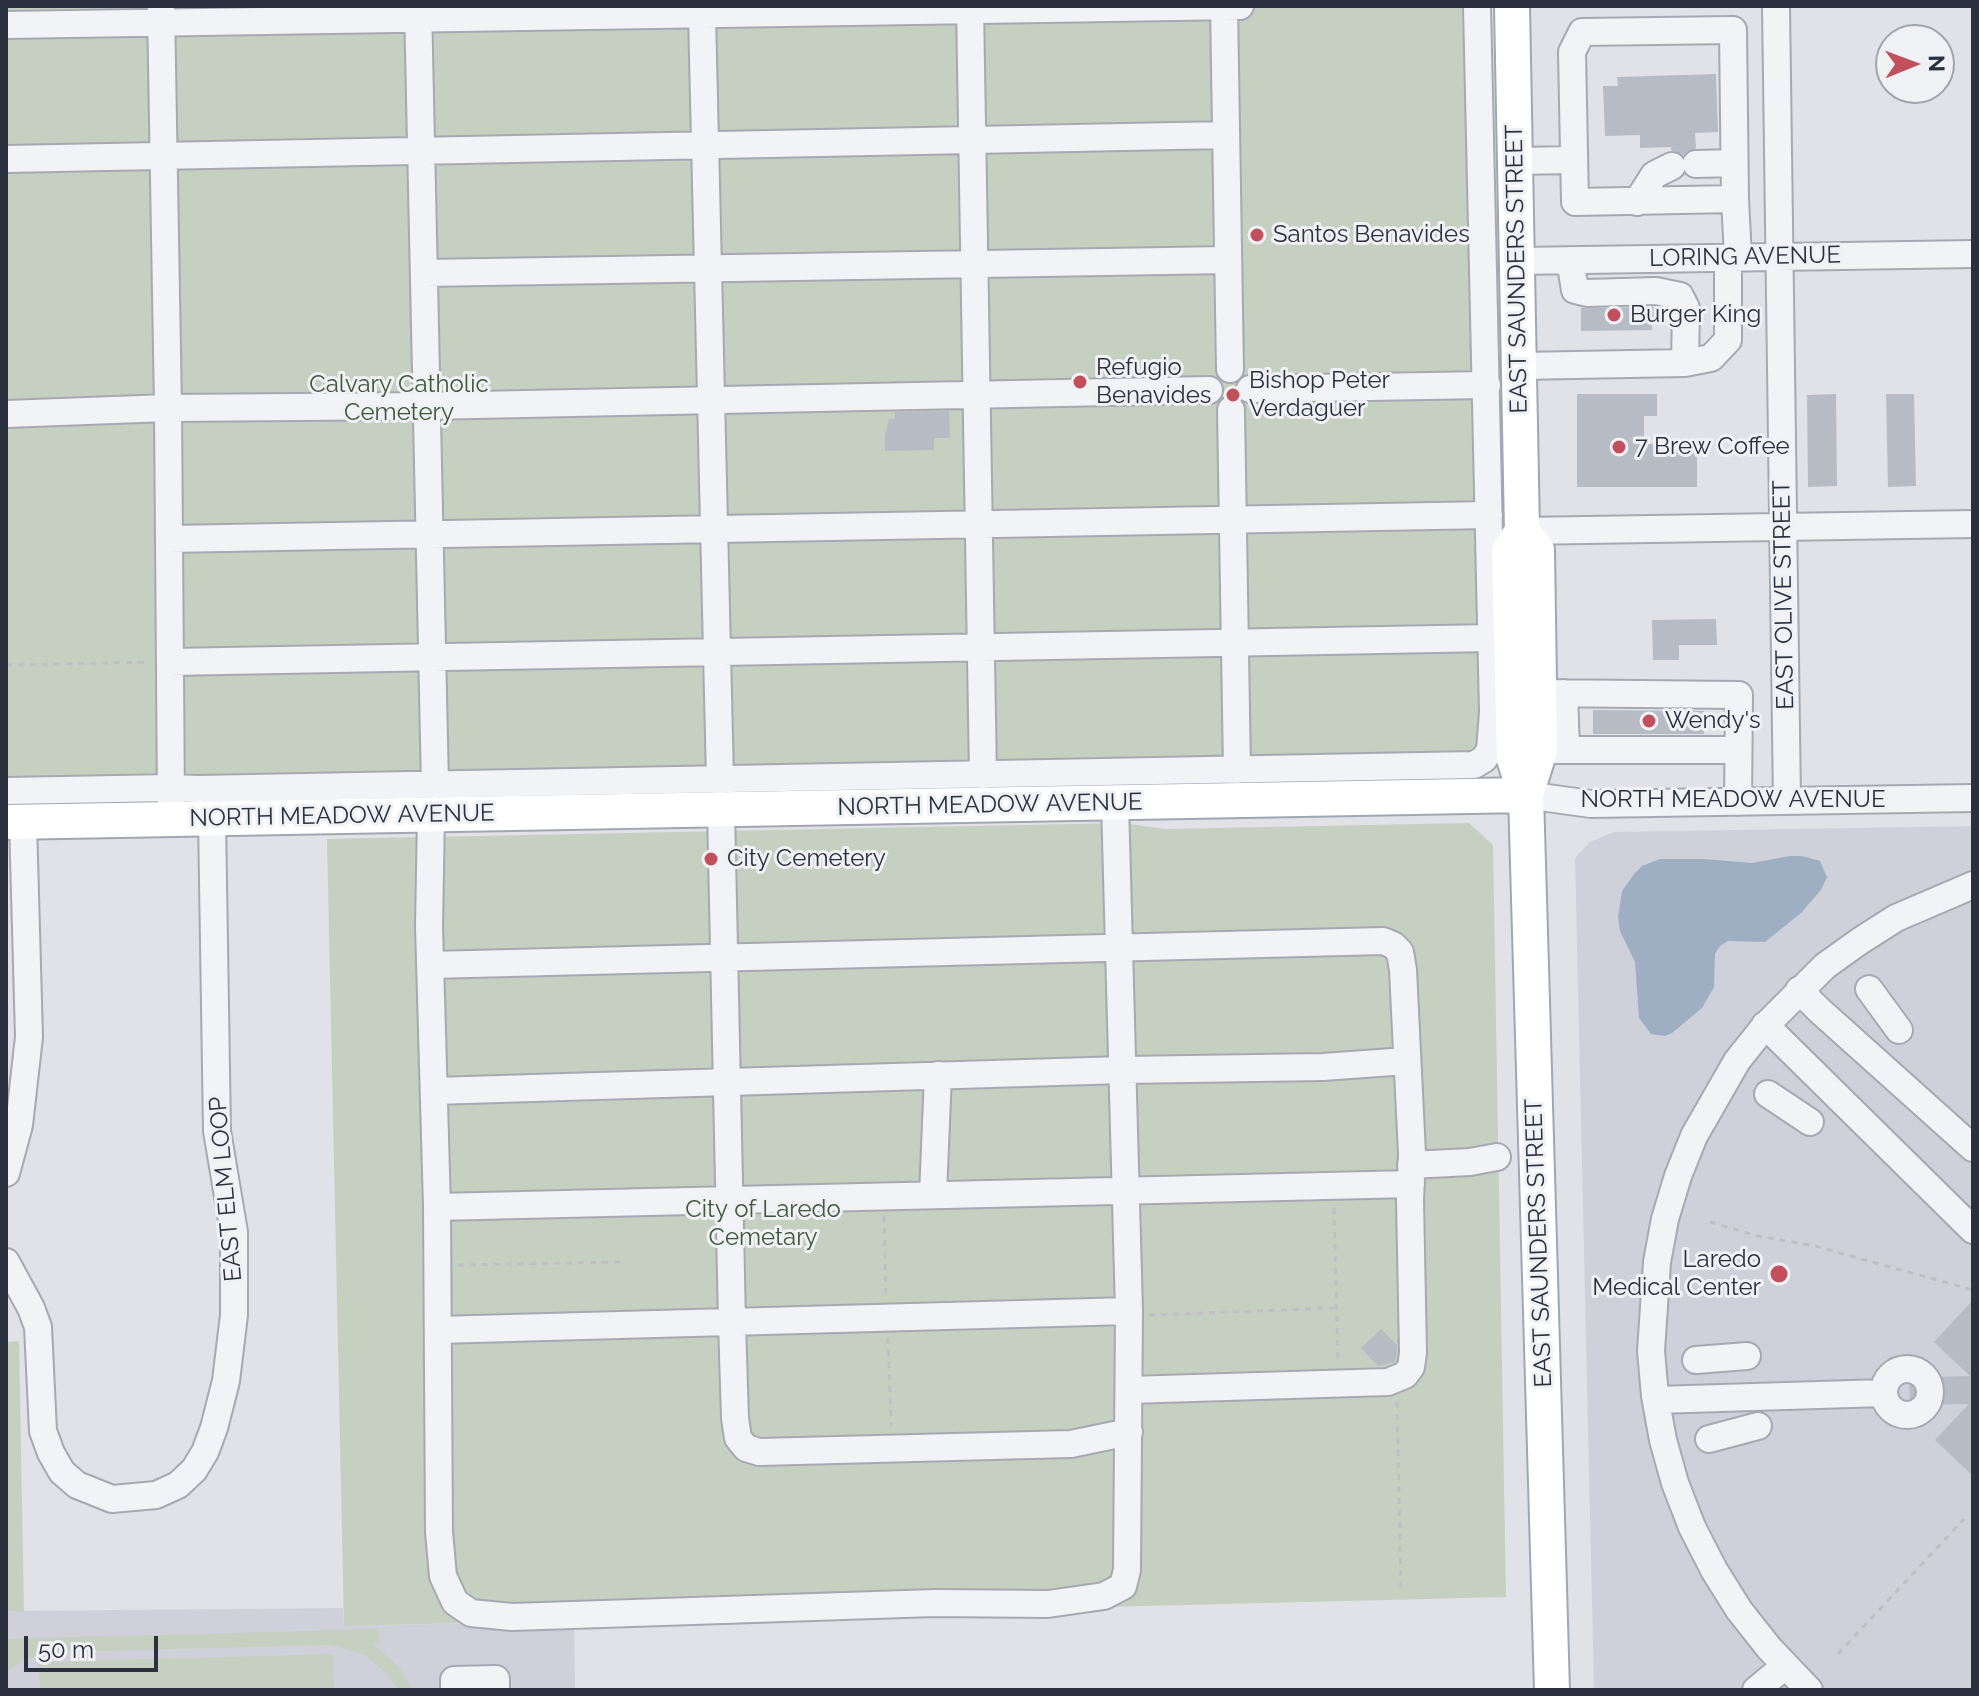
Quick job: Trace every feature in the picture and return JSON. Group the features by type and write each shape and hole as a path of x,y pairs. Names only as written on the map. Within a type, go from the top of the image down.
{"main road":[{"name":"EAST SAUNDERS STREET","path":"1512,6 1522,531 1509,551 1514,759 1526,795 1552,1690"},
{"name":"EAST SAUNDERS STREET","path":"1522,531 1537,550 1552,693 1553,750 1526,795"},
{"name":"NORTH MEADOW AVENUE","path":"14,822 171,803 212,818 433,800 720,794 1115,803 1526,795"}],"street":[{"path":"1224,6 1230,369"},
{"path":"17,19 162,14 670,10 702,14 1240,6"},
{"path":"720,794 983,775 1474,765 1484,759 1490,750 1492,736 1492,638 1477,6"},
{"name":"EAST OLIVE STREET","path":"1776,6 1787,801"},
{"path":"970,8 983,775"},
{"path":"418,12 432,657 431,965 437,1207 439,1532 443,1576 455,1602 471,1613 490,1617 935,1603 1048,1604 1104,1596 1123,1586 1127,1570 1129,1390 1134,1313 1126,1191 1115,803"},
{"path":"162,14 171,803"},
{"path":"702,14 732,1322 738,1438 746,1448 759,1452 1071,1444 1129,1432"},
{"path":"1519,366 1684,355 1711,358 1728,340 1735,199 1733,30 1615,18 1582,32 1572,52 1575,202 1735,199"},
{"path":"6,159 1226,135"},
{"path":"1515,161 1574,160"},
{"path":"1637,202 1654,175 1684,165 1734,163"},
{"name":"LORING AVENUE","path":"1517,261 1973,254"},
{"path":"424,273 1228,260"},
{"path":"1570,260 1575,290 1587,293 1656,291 1680,296 1686,308 1684,355"},
{"path":"1230,369 1246,377 1250,389 1247,401 1231,410 1216,405 1209,390 1217,372 1230,369"},
{"path":"1250,389 1487,385"},
{"path":"6,414 168,408 427,406 1209,390"},
{"path":"1231,410 1237,770"},
{"path":"170,539 1489,515"},
{"path":"1522,531 1973,524"},
{"path":"170,662 1492,638"},
{"path":"1552,693 1739,695 1738,802"},
{"path":"1553,750 1737,750"},
{"path":"6,791 171,803 198,789 433,800"},
{"name":"NORTH MEADOW AVENUE","path":"1526,795 1591,804 1973,798"},
{"name":"EAST ELM LOOP","path":"6,1262 38,1327 43,1431 62,1472 77,1485 112,1499 156,1495 178,1485 194,1470 214,1428 226,1381 234,1315 234,1232 217,1131 212,818"},
{"path":"6,1173 19,1125 29,1037 14,822"},
{"path":"1806,1689 1739,1610 1692,1527 1675,1483 1663,1440 1651,1351 1652,1307 1665,1219 1678,1176 1701,1123 1737,1061 1765,1025 1799,990 1860,941 1896,918 1973,885"},
{"path":"431,965 1383,941 1393,945 1400,952 1403,970 1411,1174 1411,1367 1405,1375 1388,1382 1129,1390"},
{"path":"1869,989 1899,1030"},
{"path":"1799,990 1973,1148"},
{"path":"1765,1025 1973,1230"},
{"path":"434,1091 1323,1067 1406,1061"},
{"path":"933,1195 938,1075"},
{"path":"1768,1094 1810,1122"},
{"path":"437,1207 1126,1191 1411,1174 1497,1157"},
{"path":"438,1330 1134,1313"},
{"path":"1696,1360 1747,1356"},
{"path":"1656,1400 1884,1393"},
{"path":"1709,1439 1758,1426"},
{"path":"1756,1690 1785,1666"},
{"path":"454,1690 454,1680 496,1679 496,1690"}],"path":[{"path":"6,665 170,662"},
{"path":"883,1205 886,1297"},
{"path":"1334,1207 1338,1363"},
{"path":"1710,1222 1758,1236 1815,1246 1973,1290"},
{"path":"446,1265 621,1262"},
{"path":"1134,1313 1337,1308"},
{"path":"887,1326 891,1427"},
{"path":"1396,1395 1401,1587"},
{"path":"1838,1654 1964,1519"}],"shaded area":[{"name":"Laredo Medical Center","path":"1973,826 1973,1690 1594,1690 1575,858 1590,842 1614,832"},
{"path":"343,1608 344,1626 574,1621 575,1690 6,1690 6,1611"}],"green space":[{"name":"Calvary Catholic Cemetery","path":"6,6 1485,6 1483,772 6,799"},
{"name":"City of Laredo Cemetary","path":"1124,823 1164,829 1469,823 1493,845 1506,1597 344,1626 327,839"},
{"path":"19,1341 24,1611 6,1611 6,1342"},
{"path":"378,1629 379,1643 373,1644 399,1667 413,1690 398,1690 388,1675 365,1655 331,1645 56,1652 26,1659 6,1672 6,1639"},
{"path":"333,1654 334,1690 40,1690 39,1662"}],"water":[{"path":"1790,856 1820,861 1827,877 1821,890 1801,913 1765,942 1728,941 1720,946 1715,954 1714,987 1702,1008 1672,1033 1665,1036 1651,1034 1639,1018 1635,962 1620,931 1618,917 1622,891 1634,874 1642,866 1660,859 1752,863"}],"building":[{"path":"1716,74 1718,132 1695,133 1696,148 1683,155 1671,150 1671,147 1640,148 1640,135 1605,136 1603,86 1618,86 1617,77"},
{"path":"1581,308 1663,309 1664,323 1652,323 1652,330 1581,331"},
{"path":"1577,394 1657,394 1657,416 1644,416 1644,444 1697,444 1697,487 1577,487"},
{"path":"1836,394 1837,486 1808,487 1807,395"},
{"path":"1886,394 1914,394 1916,486 1888,487"},
{"path":"949,411 950,438 934,438 934,450 885,451 889,419 895,419 895,412"},
{"path":"1716,619 1717,645 1679,645 1679,660 1653,660 1652,620"},
{"name":"Wendy's","path":"1593,710 1704,711 1704,734 1593,734"},
{"path":"1973,1300 1973,1476 1935,1440 1969,1404 1910,1405 1909,1378 1970,1376 1934,1342"},
{"path":"1381,1329 1397,1345 1397,1352 1395,1362 1378,1366 1361,1348"}],"place":[{"name":"Santos Benavides","path":"1257,235"},
{"name":"Burger King","path":"1614,315"},
{"name":"Refugio Benavides","path":"1080,382"},
{"name":"Bishop Peter Verdaguer","path":"1233,395"},
{"name":"7 Brew Coffee","path":"1619,447"},
{"name":"Wendy's","path":"1649,721"},
{"name":"City Cemetery","path":"711,859"},
{"name":"Laredo Medical Center","path":"1779,1274"}]}
